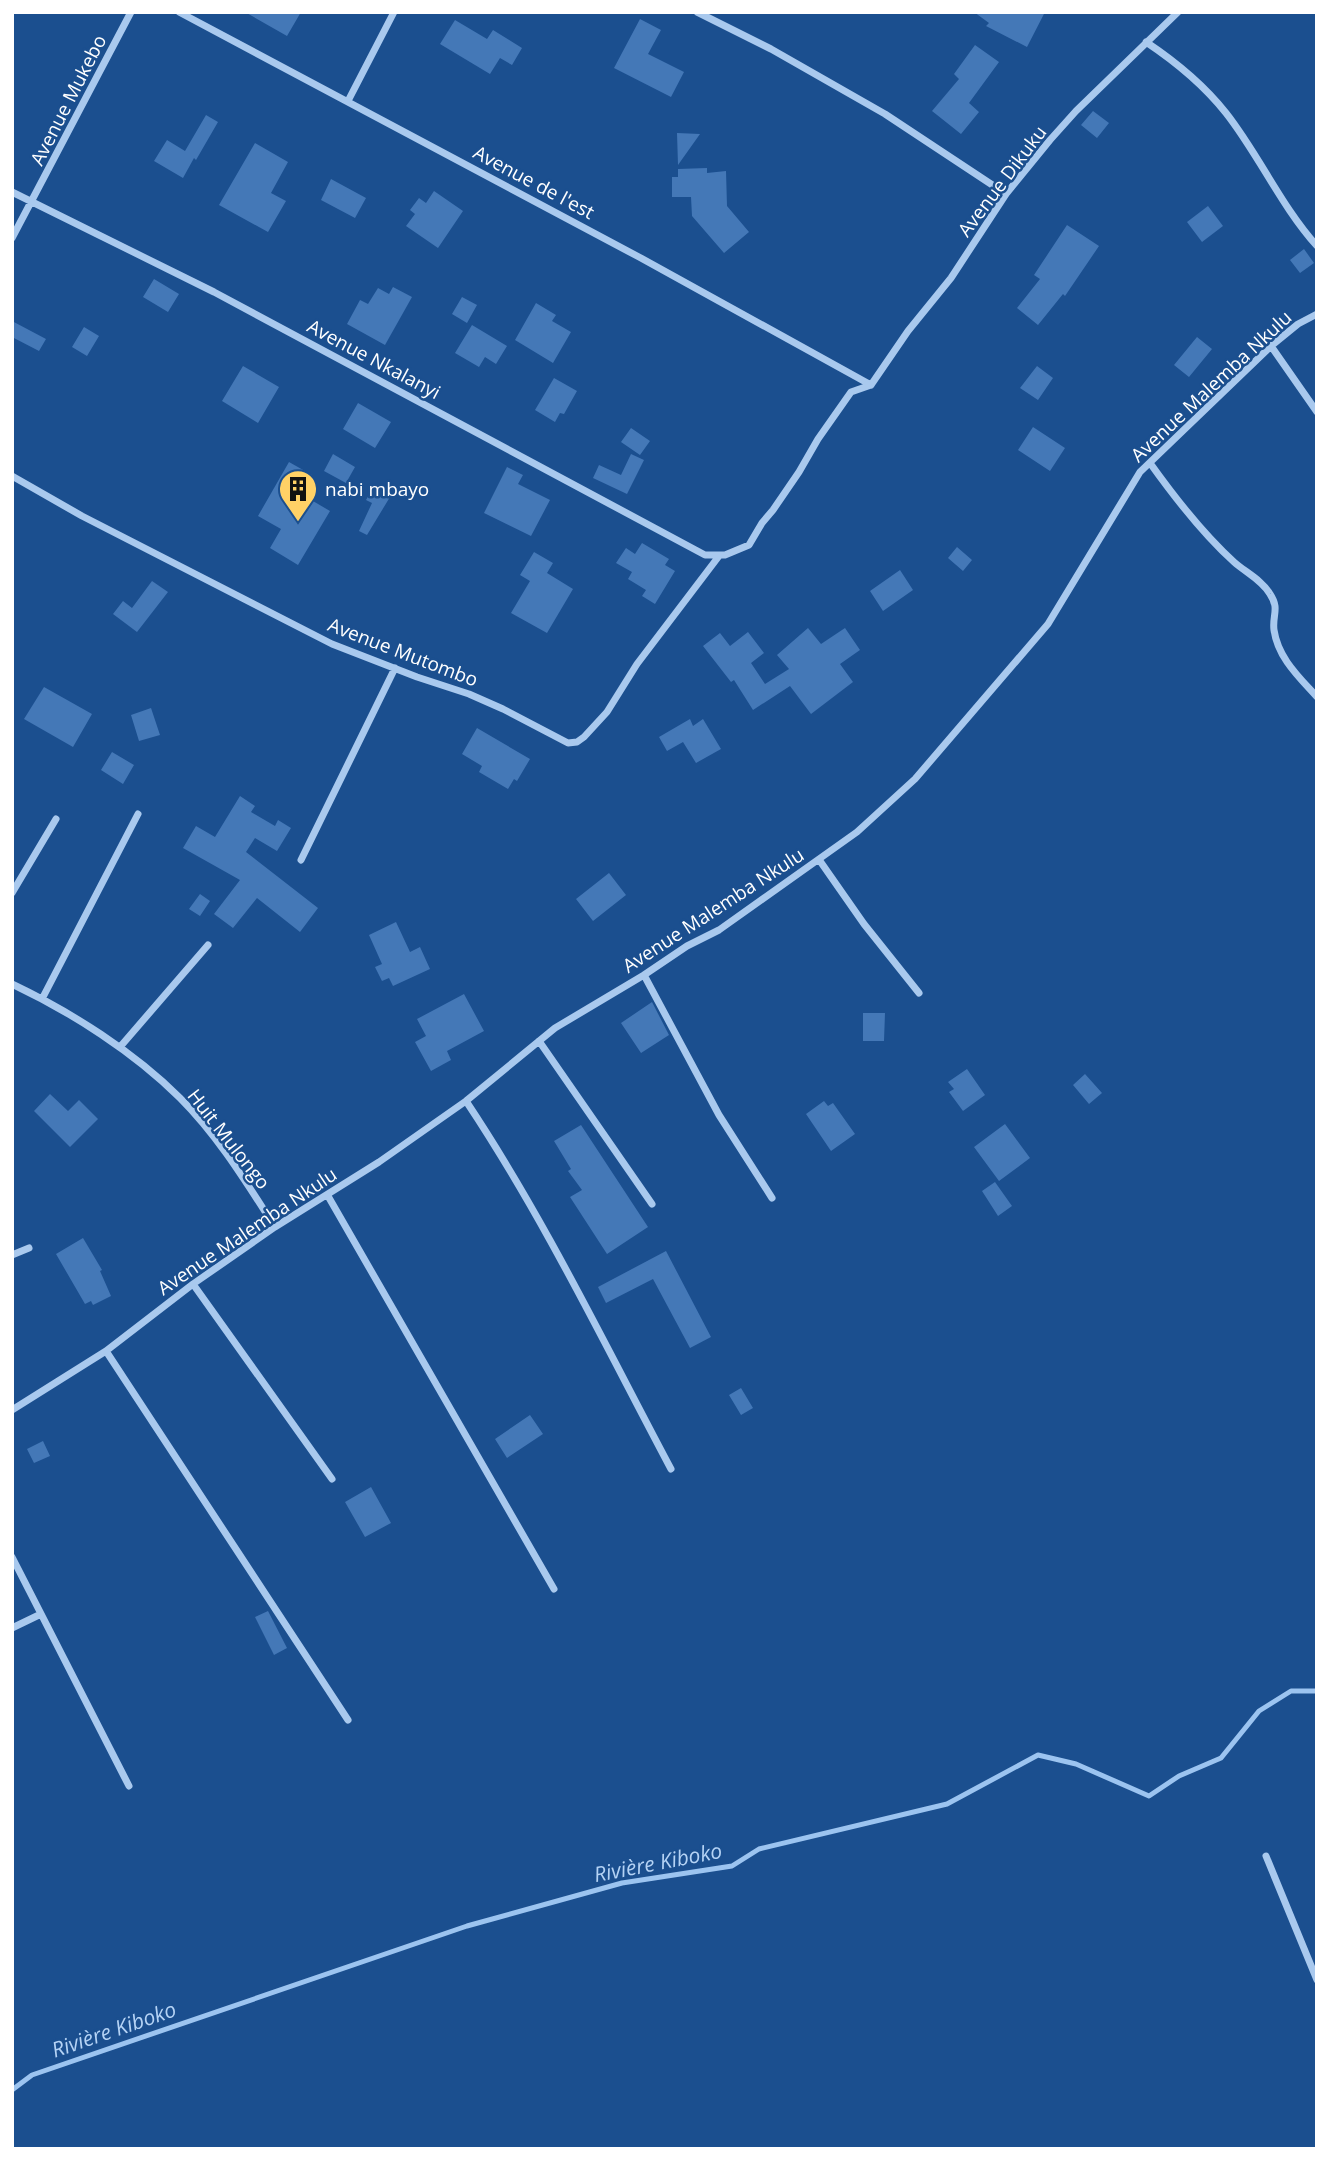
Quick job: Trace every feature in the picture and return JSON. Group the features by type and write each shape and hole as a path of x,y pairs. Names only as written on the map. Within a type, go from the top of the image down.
{"street":[{"name":"Avenue Mukebo","path":"12,238 131,12"},
{"name":"Avenue de l'est","path":"179,12 348,100 871,385"},
{"path":"348,100 394,12"},
{"path":"697,12 885,114 1006,194"},
{"name":"Avenue Dikuku","path":"871,385 908,331 951,278 1006,194 1076,111 1178,12"},
{"path":"1146,42 1194,78 1226,112 1317,246"},
{"name":"Avenue Nkalanyi","path":"12,192 250,311 700,552 719,556"},
{"name":"Avenue Malemba Nkulu","path":"12,1410 106,1351 193,1284 275,1227 328,1196 466,1101 572,1016 719,930 820,861 865,826 915,779 1048,624 1132,485 1150,463 1272,346 1298,324 1317,314"},
{"path":"1272,346 1317,412"},
{"path":"719,556 749,545 799,472 817,439 851,392 871,385"},
{"path":"1150,463 1178,502 1214,541 1269,592 1277,608 1274,626 1276,641 1288,665 1317,697"},
{"name":"Avenue Mutombo","path":"12,476 82,516 332,644 503,709 568,743 577,742 593,729 607,712 637,664 719,556"},
{"path":"301,860 396,668"},
{"path":"42,999 138,814"},
{"path":"12,893 56,819"},
{"path":"820,861 864,924 919,993"},
{"path":"120,1047 208,945"},
{"path":"644,975 719,1115 772,1198"},
{"name":"Huit Mulongo","path":"12,984 42,999 120,1047 178,1097 232,1162 275,1227"},
{"path":"539,1041 652,1205"},
{"path":"466,1101 500,1153 546,1235 671,1469"},
{"path":"328,1196 554,1589"},
{"path":"12,1255 29,1248"},
{"path":"193,1284 332,1479"},
{"path":"106,1351 348,1720"},
{"path":"12,1558 129,1786"},
{"path":"12,1628 41,1614"},
{"path":"1266,1856 1317,1980"}],"building":[{"path":"245,12 301,12 287,36"},
{"path":"974,12 1045,12 1027,47 986,26 989,23"},
{"path":"640,19 661,30 648,54 684,72 671,97 614,68"},
{"path":"455,20 487,39 493,30 522,48 512,65 500,58 490,74 440,44"},
{"path":"975,45 999,62 969,103 979,112 961,134 932,111 959,79 954,74"},
{"path":"1093,111 1109,123 1097,138 1081,125"},
{"path":"206,115 218,122 183,178 154,161 167,140 185,151"},
{"path":"677,133 700,134 678,165"},
{"path":"255,143 288,162 271,193 286,201 268,232 219,205"},
{"path":"707,168 707,173 726,171 727,206 749,232 724,253 692,216 691,197 672,197 672,177 678,177 678,169"},
{"path":"331,179 366,198 355,218 321,200"},
{"path":"434,191 463,211 438,248 406,226 415,214 410,210 419,198 426,203"},
{"path":"1208,206 1223,226 1202,242 1187,222"},
{"path":"1067,225 1099,246 1065,296 1063,294 1038,325 1017,308 1040,279 1034,275"},
{"path":"1304,249 1314,263 1300,273 1290,260"},
{"path":"154,279 179,294 168,312 143,297"},
{"path":"393,287 412,297 385,345 347,324 360,300 368,304 378,288 389,294"},
{"path":"462,297 477,305 467,323 452,314"},
{"path":"536,303 556,315 552,321 571,332 553,363 515,340"},
{"path":"12,321 46,339 39,351 12,337"},
{"path":"472,325 507,346 496,364 485,357 479,367 455,353"},
{"path":"84,327 99,336 87,356 72,347"},
{"path":"1197,337 1212,349 1189,377 1174,365"},
{"path":"243,366 279,387 258,423 222,401"},
{"path":"1037,366 1053,378 1038,400 1020,388"},
{"path":"554,378 577,391 564,414 560,413 555,422 535,410"},
{"path":"358,403 391,422 375,448 343,429"},
{"path":"1033,427 1065,448 1050,471 1018,450"},
{"path":"631,428 650,441 640,455 621,442"},
{"path":"333,454 355,467 346,483 324,471"},
{"path":"631,454 644,460 627,494 593,478 599,465 621,475"},
{"name":"nabi mbayo","path":"289,462 312,475 301,494 330,511 298,565 270,548 281,529 258,516"},
{"path":"507,467 523,475 518,484 550,500 531,536 484,513"},
{"path":"373,488 390,497 367,535 359,531 372,503 366,500"},
{"path":"642,543 669,559 665,565 675,571 655,604 642,596 646,590 628,579 632,572 616,563 626,548 635,554"},
{"path":"957,547 972,560 963,571 948,558"},
{"path":"534,552 553,563 547,573 573,589 547,633 511,613 530,581 520,575"},
{"path":"900,570 913,590 883,611 870,591"},
{"path":"152,581 168,592 137,632 113,614 123,601 132,608"},
{"path":"808,628 821,644 845,628 860,650 840,664 853,682 811,714 790,686 753,710 734,680 731,682 703,646 720,633 730,646 748,632 764,653 751,663 765,684 789,669 777,655"},
{"path":"44,687 92,714 73,747 24,719"},
{"path":"151,708 160,735 139,741 131,715"},
{"path":"690,719 693,726 703,719 721,749 696,763 683,742 667,751 659,737"},
{"path":"477,728 530,759 517,781 514,779 508,789 479,772 482,766 462,754"},
{"path":"112,752 134,765 123,784 101,770"},
{"path":"240,796 255,806 251,812 275,826 278,820 291,828 277,851 255,838 246,852 318,908 300,932 257,898 233,928 214,914 240,880 183,848 196,826 215,837"},
{"path":"609,873 626,895 593,921 576,899"},
{"path":"200,894 210,901 200,916 189,909"},
{"path":"396,922 410,952 420,947 430,969 393,986 389,978 382,981 375,967 382,964 369,935"},
{"path":"464,994 484,1031 447,1051 451,1060 431,1071 415,1042 426,1036 417,1019"},
{"path":"652,1002 669,1035 641,1053 621,1023"},
{"path":"863,1013 885,1013 884,1041 863,1041"},
{"path":"967,1069 985,1095 963,1111 949,1092 954,1089 948,1082"},
{"path":"1085,1074 1102,1093 1089,1104 1073,1085"},
{"path":"50,1094 68,1111 79,1100 98,1119 70,1147 34,1111"},
{"path":"824,1101 828,1106 833,1103 855,1134 831,1151 806,1114"},
{"path":"1005,1124 1030,1158 999,1181 974,1147"},
{"path":"581,1125 648,1227 607,1254 570,1197 582,1190 568,1171 571,1169 554,1141"},
{"path":"995,1182 1012,1206 998,1216 982,1191"},
{"path":"83,1238 102,1270 100,1271 111,1296 93,1305 91,1301 85,1304 56,1254"},
{"path":"666,1251 711,1337 690,1348 653,1279 606,1303 598,1287"},
{"path":"741,1388 753,1408 741,1415 729,1395"},
{"path":"530,1415 543,1434 507,1458 495,1439"},
{"path":"43,1441 50,1456 34,1463 27,1449"},
{"path":"371,1487 391,1523 365,1537 345,1502"},
{"path":"268,1611 287,1648 274,1655 255,1617"}],"waterway":[{"name":"Rivière Kiboko","path":"12,2090 32,2075 467,1926 622,1883 732,1866 759,1849 947,1804 1038,1755 1076,1764 1149,1796 1179,1776 1221,1758 1259,1711 1291,1691 1317,1691"}],"place":[{"name":"nabi mbayo","path":"298,523"}]}
